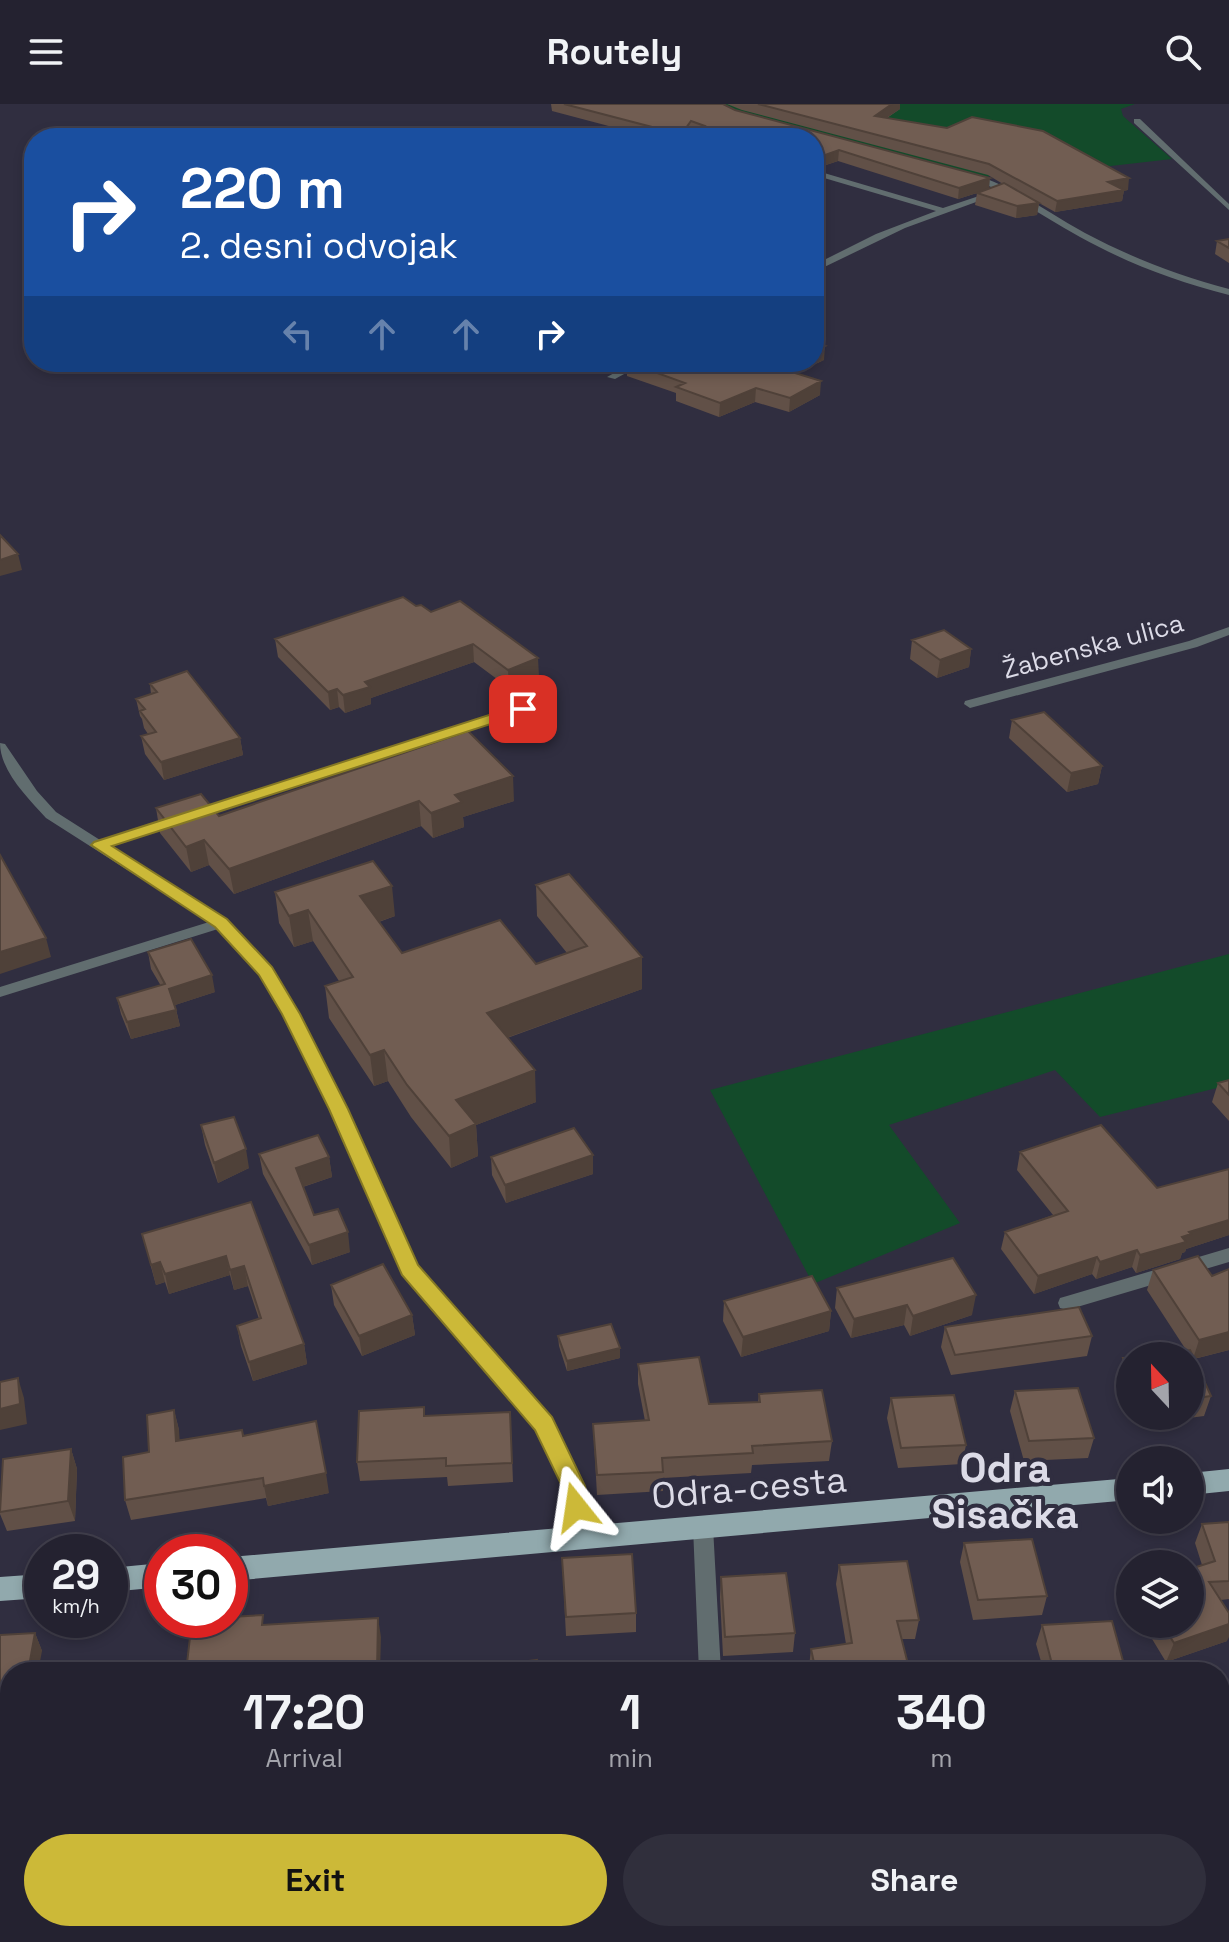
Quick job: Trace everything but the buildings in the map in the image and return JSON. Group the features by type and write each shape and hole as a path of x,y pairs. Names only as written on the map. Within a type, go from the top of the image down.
{"main road":[{"path":"1204,1483 1229,1480"},
{"name":"Odra-cesta","path":"248,1567 1116,1490"},
{"path":"0,1589 24,1587"}],"street":[{"path":"1137,121 1229,208"},
{"path":"959,173 1007,189 1096,242 1192,281 1229,292"},
{"path":"824,175 942,210"},
{"path":"824,264 860,244 942,210 1007,189"},
{"path":"612,377 622,372"},
{"name":"Žabenska ulica","path":"970,704 1193,644 1229,631"},
{"path":"99,845 523,709"},
{"path":"0,747 32,794 51,815 221,923 266,971 339,1109 409,1270 544,1423 574,1486 579,1537"},
{"path":"0,992 221,923"},
{"path":"1067,1303 1229,1255"},
{"path":"703,1527 710,1662"}],"green space":[{"path":"719,104 1135,104 1121,109 1123,116 1172,159 1102,167 1047,153 987,177 824,135 824,128 797,128"},
{"path":"1229,954 1229,1085 1100,1117 1055,1070 889,1125 960,1223 813,1284 710,1090"}],"district":[{"name":"Odra Sisačka","path":"1005,1491"}],"route":[{"path":"523,709 99,845 221,923 266,971 339,1109 409,1270 544,1423 574,1486 576,1507"}]}
